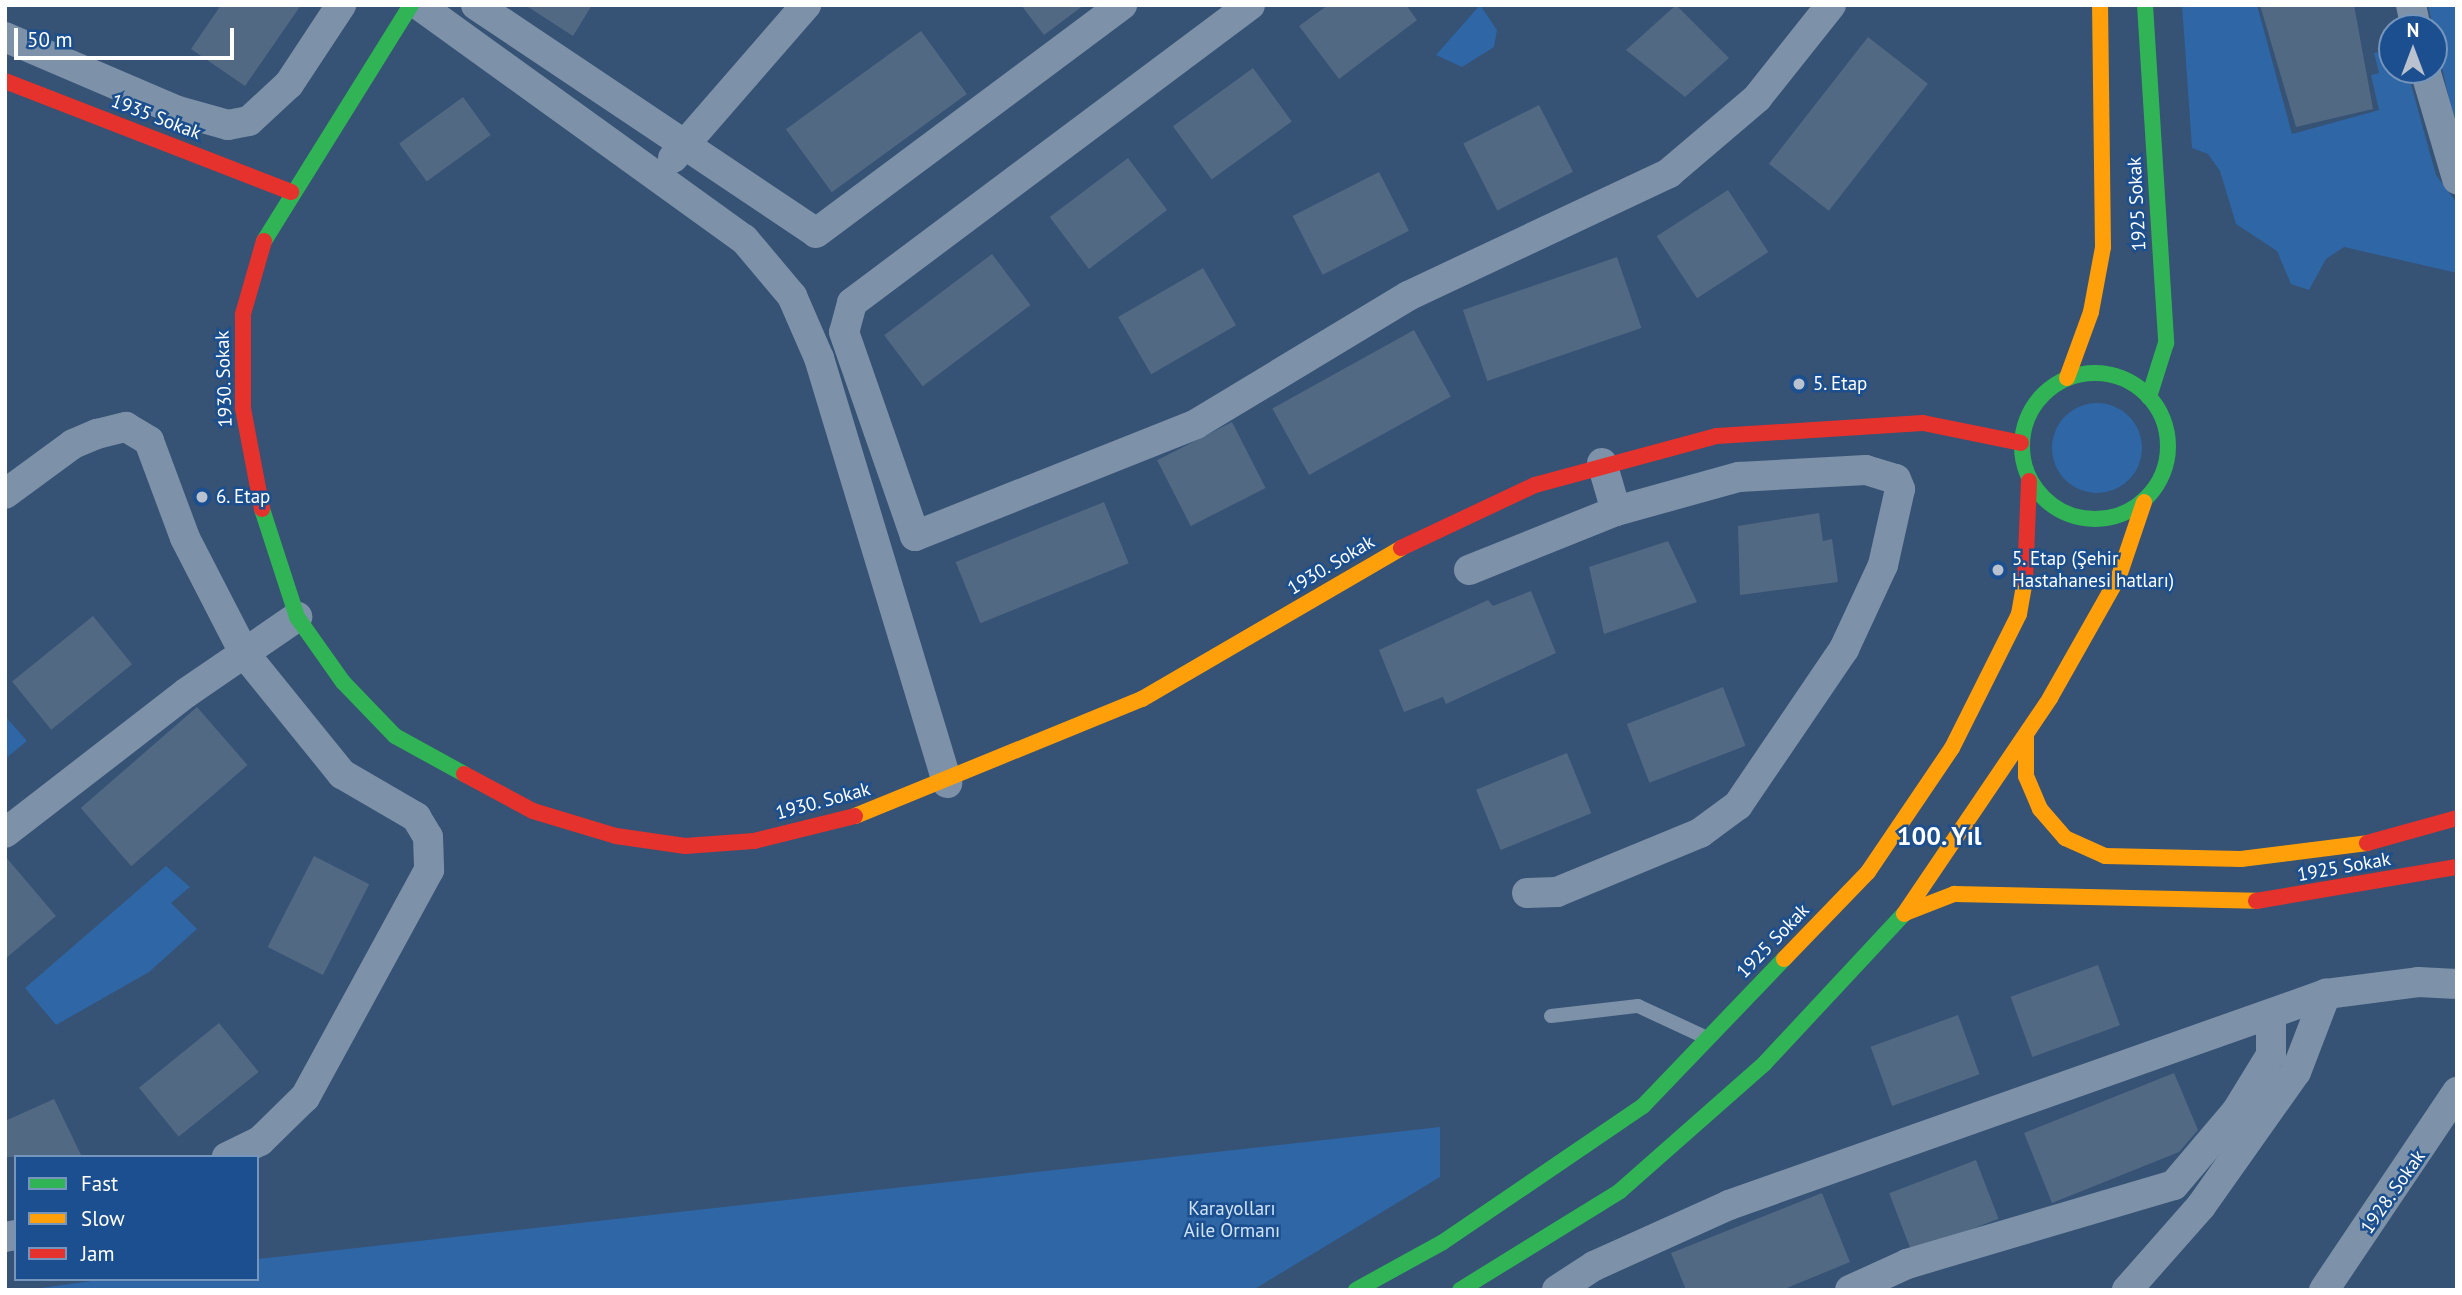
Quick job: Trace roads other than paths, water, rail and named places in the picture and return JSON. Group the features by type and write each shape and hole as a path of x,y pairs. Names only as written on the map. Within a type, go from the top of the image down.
{"main road":[{"name":"1930. Sokak","path":"411,5 268,228 243,314 243,408 257,495 297,617 342,682 395,736 533,811 616,836 685,846 754,841 852,817 947,783 1142,699 1408,544 1535,485 1602,463 1717,436 1828,425 1923,423 2021,443"},
{"name":"1925 Sokak","path":"2067,378 2091,312 2103,247 2100,5"},
{"name":"1925 Sokak","path":"2145,5 2166,344 2149,397"},
{"name":"1935 Sokak","path":"5,81 291,192"},
{"path":"2111,375 2149,397 2162,416 2167,450 2158,483 2144,502 2104,520 2081,519 2060,512 2029,481 2021,443 2034,404 2067,378 2111,375"},
{"name":"1925 Sokak","path":"1356,1290 1443,1242 1643,1106 1868,872 1952,748 2019,614 2031,547 2029,481"},
{"name":"1925 Sokak","path":"1460,1290 1620,1191 1764,1064 1905,913 2026,735 2119,576 2144,502"},
{"name":"1925 Sokak","path":"2026,735 2026,776 2040,809 2065,838 2105,856 2253,858 2364,844 2457,818"},
{"name":"1925 Sokak","path":"1905,913 1954,894 2274,901 2457,867"}],"street":[{"path":"5,37 178,111 228,125 249,121 289,84 341,5"},
{"path":"419,5 659,175 744,239 792,296 819,358 947,783"},
{"path":"476,5 816,233 1122,5"},
{"path":"659,175 806,5"},
{"path":"915,536 844,332 852,303 1250,5"},
{"path":"876,548 915,536 1196,424 1408,296 1670,173 1757,98 1831,5"},
{"path":"2430,84 2457,178"},
{"path":"5,494 72,444 97,434 126,427 149,441 185,538 244,653 342,774 416,817 432,856 305,1097 260,1141 231,1155"},
{"path":"1602,463 1616,511"},
{"path":"1469,570 1616,511 1739,477 1866,470 1896,479 1900,489 1883,565 1844,649 1738,805 1700,833 1557,892 1527,892"},
{"path":"5,832 244,653 297,617"},
{"path":"1557,1290 1594,1266 1729,1205 2326,994 2418,982 2457,984"},
{"path":"2127,1290 2201,1206 2296,1072 2326,994"},
{"path":"1850,1290 1907,1264 2174,1185 2236,1112 2271,1055 2271,1014"},
{"name":"1928. Sokak","path":"2324,1290 2457,1092"}],"lane":[{"path":"1551,1016 1638,1006 1708,1039"}],"place":[{"name":"5. Etap","path":"1799,384"},
{"name":"6. Etap","path":"202,497"},
{"name":"5. Etap (Şehir Hastahanesi hatları)","path":"1998,570"}],"district":[{"name":"100. Yıl","path":"1939,836"}],"park label":[{"name":"Karayolları Aile Ormanı","path":"1232,1220"}]}
